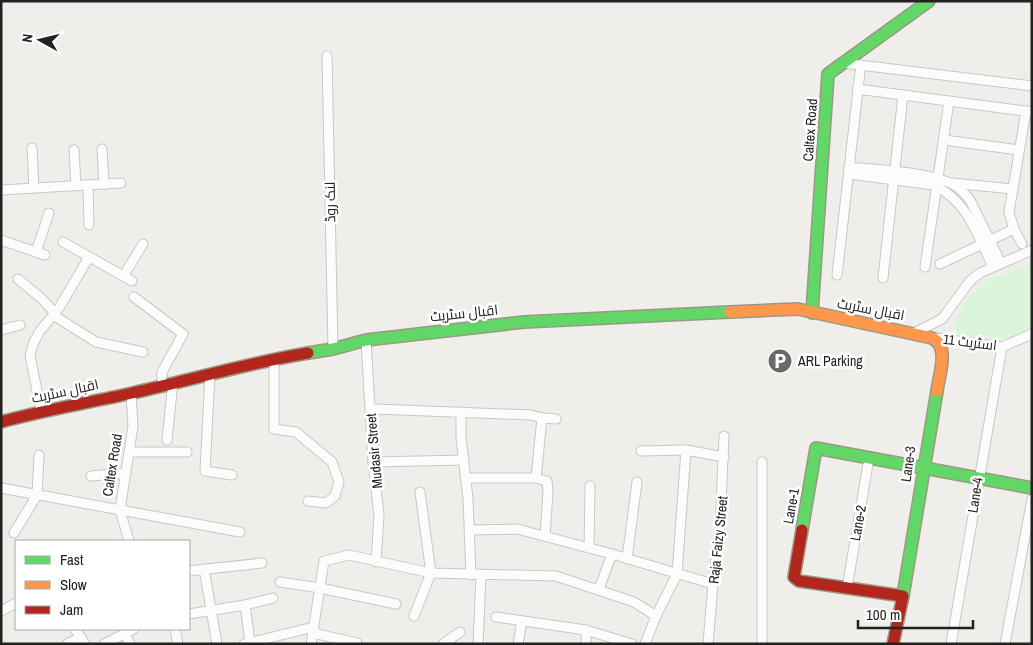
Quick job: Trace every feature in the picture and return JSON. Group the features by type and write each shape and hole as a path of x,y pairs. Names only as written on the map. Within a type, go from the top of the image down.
{"street":[{"name":"Caltex Road","path":"812,312 828,74 929,1"},
{"name":"لنک روڈ","path":"327,56 333,349"},
{"path":"843,63 1032,86"},
{"path":"837,275 860,72"},
{"path":"858,89 1029,111 1019,150 1009,212 1014,229 1022,244"},
{"path":"883,278 904,95"},
{"path":"925,267 949,101"},
{"path":"944,140 1019,150"},
{"path":"32,148 34,188"},
{"path":"102,149 104,184"},
{"path":"74,150 76,186"},
{"path":"849,171 1013,189"},
{"path":"937,182 968,213 986,242"},
{"path":"1,190 121,183"},
{"path":"950,183 965,193 997,265"},
{"path":"88,185 89,225"},
{"path":"1,240 41,253 49,213"},
{"path":"940,264 1014,229"},
{"path":"63,242 128,278 143,244"},
{"path":"914,333 942,319 970,281 980,273 1032,250"},
{"path":"41,411 30,355 37,336 54,314 89,257"},
{"path":"18,279 41,298 54,314 96,342 143,352"},
{"path":"134,297 182,334 162,372 162,385"},
{"name":"اقبال سٹریٹ","path":"1,422 41,411 132,393 274,359 333,349 366,340 524,322 798,309 936,338"},
{"path":"1,330 20,325"},
{"name":"اسٹریٹ 11","path":"936,338 1002,347 1032,334"},
{"name":"Lane-3","path":"893,644 903,596 942,352 941,344 936,338"},
{"name":"Mudasir Street","path":"366,340 373,462 379,515 376,562"},
{"name":"Lane-4","path":"951,644 1002,347"},
{"path":"274,359 274,429 296,432 332,462 339,482 335,496 326,503 308,501"},
{"path":"210,374 204,471 232,475"},
{"path":"167,440 174,382"},
{"name":"Caltex Road","path":"129,540 120,510 133,426 132,393"},
{"path":"370,413 375,409 531,415 556,419"},
{"path":"461,412 461,438 467,478 471,575"},
{"path":"536,478 542,418"},
{"name":"Raja Faizy Street","path":"708,644 720,527 724,436"},
{"name":"Lane-1","path":"847,588 799,581 794,577 794,570 816,448 869,458"},
{"path":"645,644 656,616 677,574 686,450"},
{"path":"641,451 686,450 724,457"},
{"path":"130,452 187,452"},
{"path":"14,534 36,496 39,455"},
{"path":"869,458 1032,488"},
{"name":"Lane-2","path":"847,588 869,458"},
{"path":"373,462 464,460"},
{"path":"762,462 762,644"},
{"path":"91,476 126,473"},
{"path":"467,478 536,478 547,480 546,536"},
{"path":"627,559 637,482"},
{"path":"589,548 590,486"},
{"path":"1,488 36,496 240,532"},
{"path":"414,616 431,573 420,492"},
{"path":"1005,644 1032,499"},
{"path":"470,530 517,529 612,554 713,584"},
{"path":"599,589 612,554"},
{"path":"311,644 324,561 349,555 431,573 556,576 634,602 656,616"},
{"path":"190,571 262,563"},
{"path":"204,569 217,644"},
{"path":"478,644 481,575"},
{"path":"280,582 320,588 396,604"},
{"path":"847,588 903,596"},
{"path":"190,614 245,605 273,598"},
{"path":"1,611 15,604"},
{"path":"245,605 247,643 313,630 357,643"},
{"path":"496,617 586,630 632,644"},
{"path":"518,644 522,621"},
{"path":"104,644 132,630"},
{"path":"175,630 178,644"},
{"path":"586,630 586,644"},
{"path":"443,644 460,632"},
{"path":"125,634 130,644"},
{"path":"67,644 80,636"}],"green space":[{"path":"1032,263 1032,327 1009,339 957,335 954,322 968,297 991,279"}],"traffic: fast":[{"path":"812,313 828,74 929,1"},
{"path":"308,353 333,349 366,340 524,322 730,312"},
{"path":"903,596 937,391"},
{"path":"802,530 816,448 1032,488"}],"traffic: slow":[{"path":"730,312 798,309 932,338 941,347 942,354 937,391"}],"traffic: jam":[{"path":"1,422 308,353"},
{"path":"802,530 794,577 799,581 903,596 893,644"}],"place":[{"name":"ARL Parking","path":"780,361"}]}
